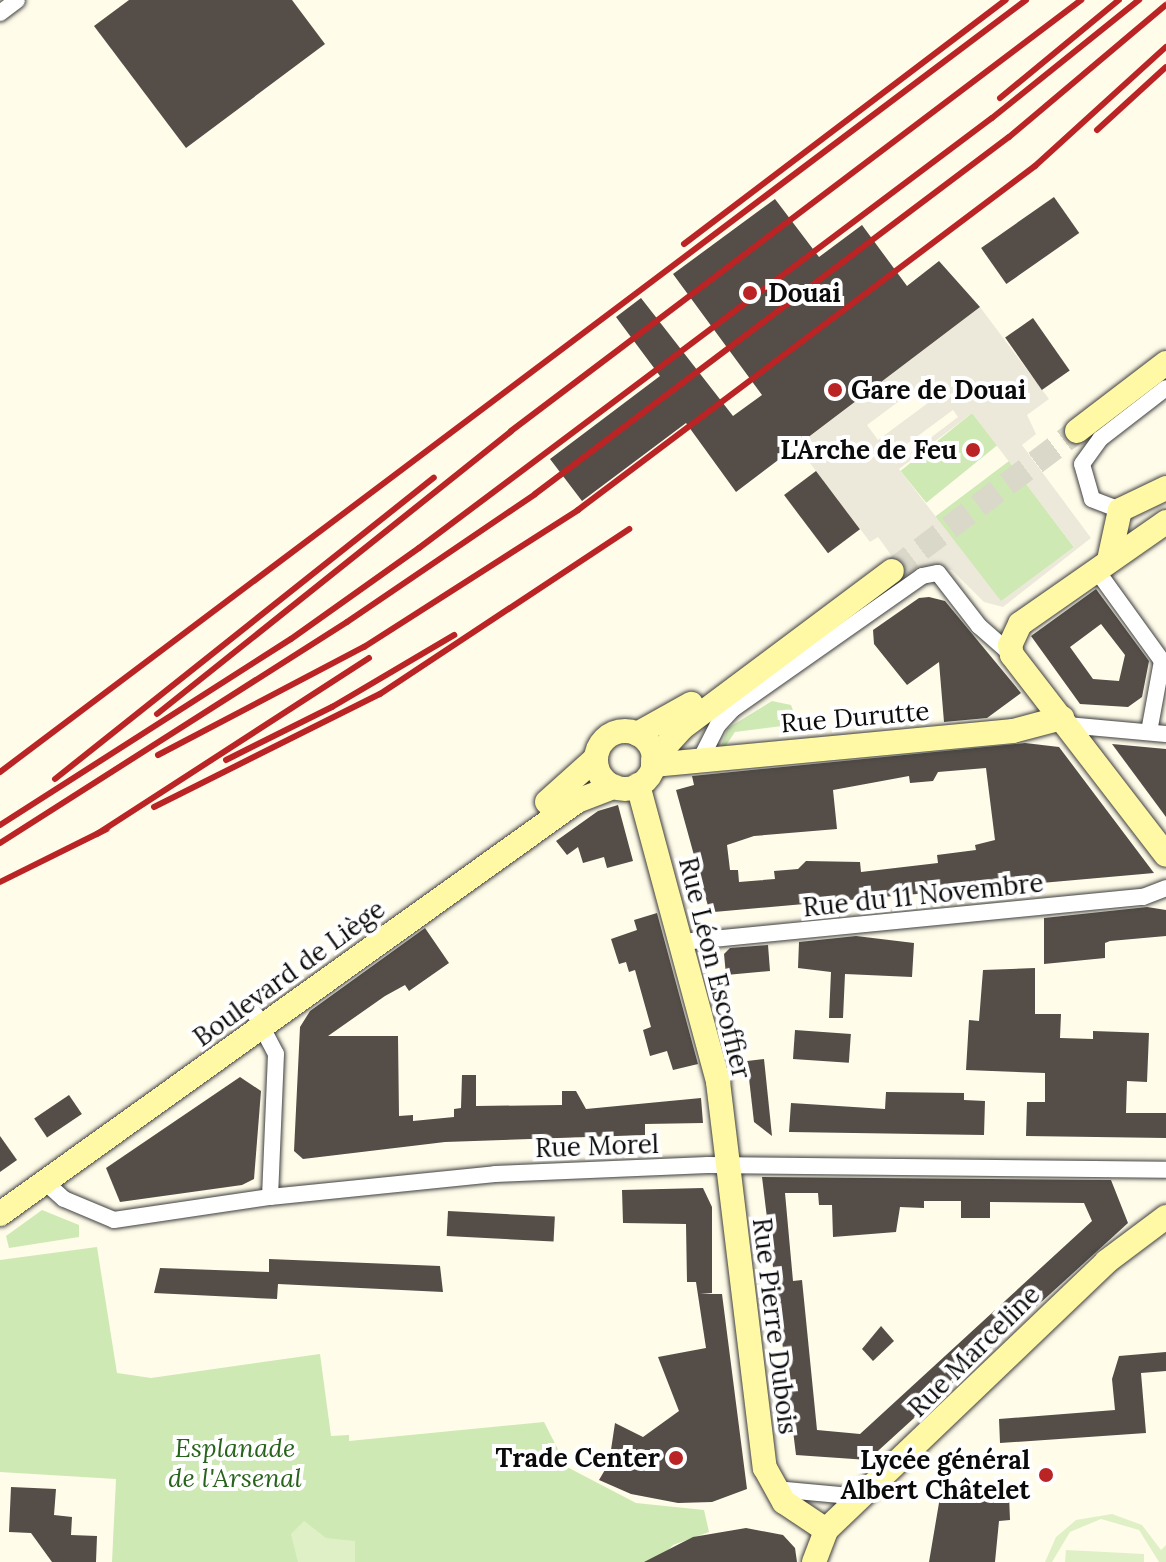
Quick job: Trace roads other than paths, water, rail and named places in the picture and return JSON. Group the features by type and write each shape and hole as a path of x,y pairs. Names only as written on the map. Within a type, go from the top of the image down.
{"street":[{"path":"0,13 17,0"},
{"path":"1077,431 1166,363"},
{"path":"1120,510 1092,499 1082,464 1100,439 1166,388"},
{"path":"1102,564 1120,510 1166,488"},
{"path":"1012,655 1010,641 1018,626 1102,564 1166,522"},
{"path":"1102,564 1162,661 1157,733"},
{"path":"769,659 637,734 610,735 596,758 602,777 626,786 653,763 676,733 769,659 892,571"},
{"path":"700,760 718,725 733,709 907,583 938,573 979,626 1012,655 1166,855"},
{"name":"Rue Durutte","path":"653,763 1013,731 1064,722 1157,733"},
{"path":"637,734 649,745 653,763"},
{"name":"Boulevard de Liège","path":"0,1214 574,782 596,758"},
{"name":"Boulevard de Liège","path":"0,1197 577,801 626,786"},
{"name":"Rue Léon Escoffier","path":"626,786 682,942 713,1057 727,1168"},
{"name":"Rue du 11 Novembre","path":"682,942 1143,897 1166,888"},
{"path":"258,1020 276,1054 270,1197"},
{"name":"Rue Morel","path":"45,1182 58,1196 108,1220 270,1197 495,1174 727,1168 1166,1170"},
{"name":"Rue Pierre Dubois","path":"727,1168 765,1468 784,1502 826,1530"},
{"name":"Rue Marceline","path":"826,1530 1106,1262 1166,1217"},
{"path":"775,1489 862,1497"},
{"path":"814,1562 826,1530"}],"tunnel":[{"path":"892,571 1077,431"}],"railway":[{"path":"684,244 1006,0"},
{"path":"0,772 1026,0"},
{"path":"157,714 511,431 1081,0"},
{"path":"1000,98 1119,0"},
{"path":"0,825 291,639 419,548 992,118 1139,0"},
{"path":"0,843 347,622 535,494 1009,137 1166,5"},
{"path":"158,755 364,647 578,510 1035,166 1166,47"},
{"path":"1097,130 1166,67"},
{"path":"55,779 434,478"},
{"path":"154,807 380,694 629,529"},
{"path":"226,760 332,707 454,635"},
{"path":"97,834 369,658"},
{"path":"0,882 107,829"}],"place":[{"name":"Douai","path":"750,293"},
{"name":"Gare de Douai","path":"835,390"},
{"name":"L'Arche de Feu","path":"973,450"},
{"name":"Trade Center","path":"676,1458"},
{"name":"Lycée général Albert Châtelet","path":"1046,1475"}],"park label":[{"name":"Esplanade de l'Arsenal","path":"235,1463"}]}
